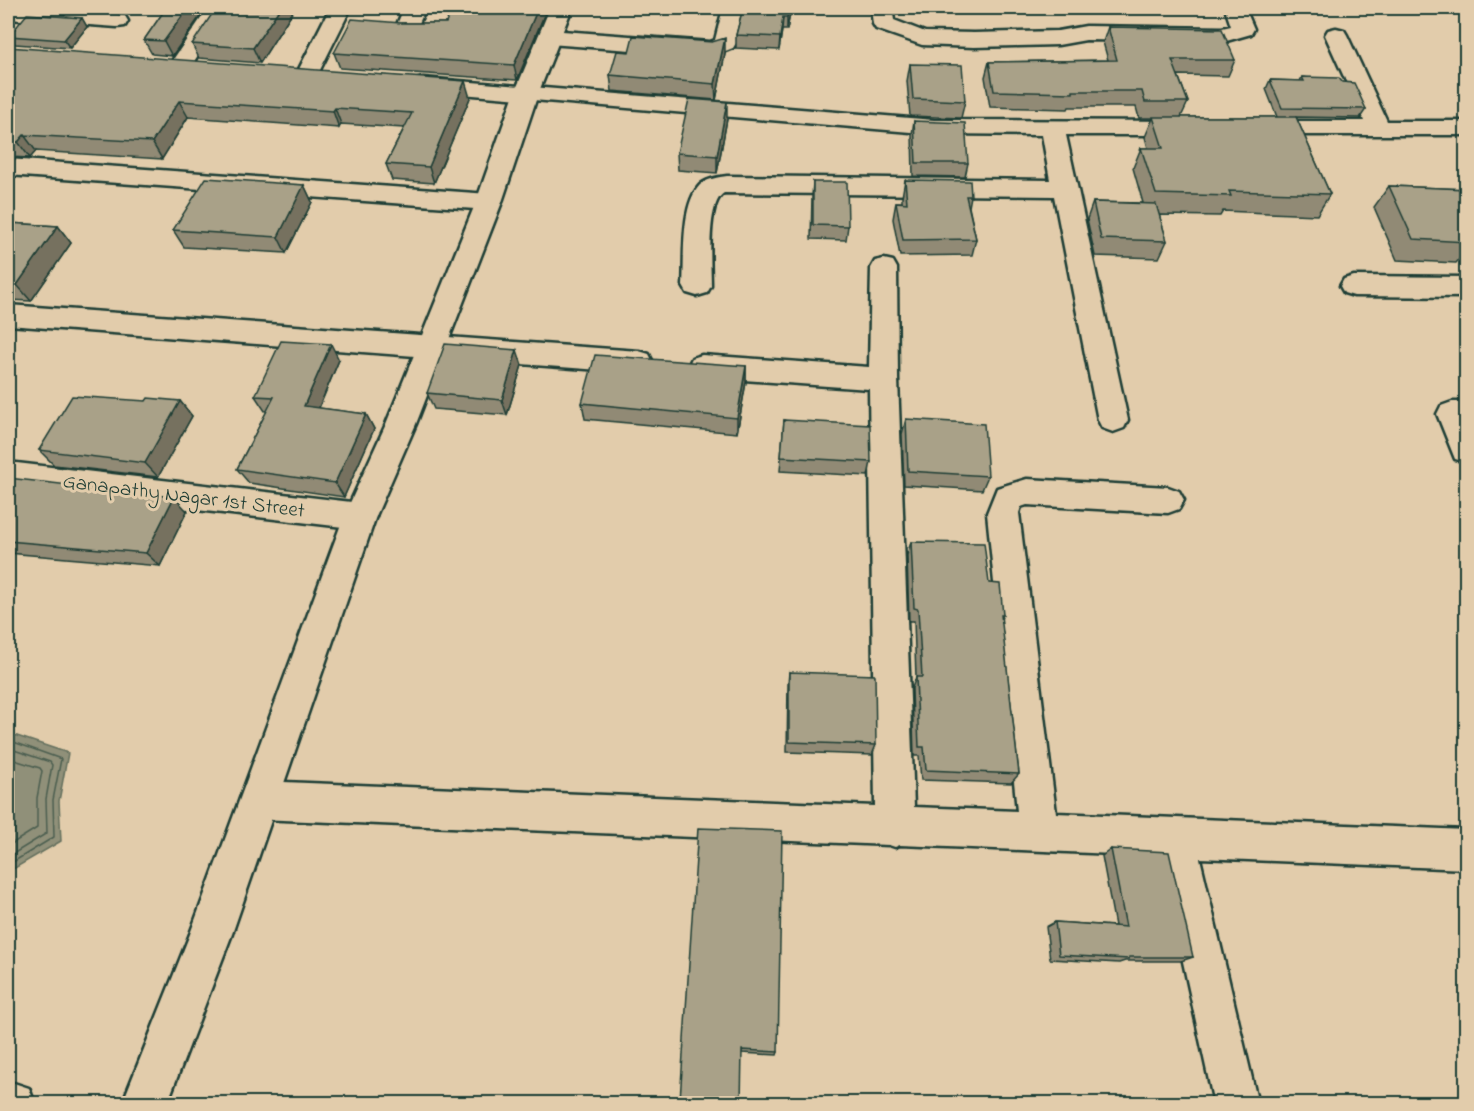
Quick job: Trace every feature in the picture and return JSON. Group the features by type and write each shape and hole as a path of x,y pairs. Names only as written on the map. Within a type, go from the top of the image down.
{"street":[{"path":"179,67 218,8"},
{"path":"307,75 340,8"},
{"path":"406,29 416,8"},
{"path":"144,1104 211,934 360,516 401,424 489,202 526,94 555,22 713,49 724,43 732,8"},
{"path":"882,8 884,24 897,31 922,38 974,40 1058,38 1086,33 1223,35 1243,29 1235,8"},
{"path":"8,13 117,21"},
{"path":"1336,35 1379,128"},
{"path":"156,66 202,69"},
{"path":"284,73 330,77"},
{"path":"399,83 933,127 1467,128"},
{"path":"1052,127 1113,420"},
{"path":"8,167 489,202"},
{"path":"697,286 702,207 710,190 717,186 727,184 824,184 1065,188"},
{"path":"884,268 883,378 895,828"},
{"path":"1354,286 1467,287"},
{"path":"8,315 883,378"},
{"path":"1467,413 1452,414 1467,450"},
{"name":"Ganapathy Nagar 1st Street","path":"8,475 360,516"},
{"path":"1039,833 1003,513 1004,504 1008,497 1027,492 1168,500"},
{"path":"259,800 895,828 1467,849"},
{"path":"1176,839 1236,1104"},
{"path":"8,1103 13,1104"}],"water":[{"path":"8,733 68,753 59,801 61,841 8,872"}],"building":[{"path":"166,8 188,8 164,41 144,40"},
{"path":"216,8 280,8 253,48 192,44"},
{"path":"452,8 538,8 514,65 334,53 352,19 401,23 446,23"},
{"path":"743,8 789,8 787,17 783,17 780,37 736,35"},
{"path":"27,14 82,18 64,40 9,36"},
{"path":"1108,27 1222,29 1235,60 1172,60 1188,102 1145,102 1142,91 1073,91 1073,93 994,91 989,62 1117,60"},
{"path":"633,36 712,42 725,38 715,84 610,75 617,51 629,52"},
{"path":"8,47 465,81 429,167 386,164 412,113 335,108 333,111 179,101 152,142 24,135 18,142 8,142"},
{"path":"910,64 962,65 965,101 913,99"},
{"path":"1302,77 1339,78 1342,82 1354,83 1366,109 1282,108 1270,80 1304,81"},
{"path":"689,99 727,102 717,156 677,153"},
{"path":"1153,117 1296,117 1330,194 1229,191 1231,196 1156,194 1141,148 1163,148"},
{"path":"914,121 965,123 968,163 916,163"},
{"path":"206,178 304,185 278,237 173,230"},
{"path":"905,180 970,181 971,196 966,196 976,239 903,240 896,202 907,203"},
{"path":"813,182 847,182 848,226 813,225"},
{"path":"1389,186 1467,189 1467,242 1413,239"},
{"path":"1093,202 1156,204 1167,241 1101,239"},
{"path":"8,223 58,226 17,285 8,284"},
{"path":"281,341 331,344 304,406 366,414 335,483 237,469 274,397 255,396"},
{"path":"445,344 517,350 502,400 427,393"},
{"path":"595,355 746,366 737,418 582,403"},
{"path":"72,396 180,401 145,463 39,450"},
{"path":"906,419 984,424 988,476 908,471"},
{"path":"784,420 870,425 871,462 781,457"},
{"path":"8,478 174,497 146,553 8,541"},
{"path":"911,542 984,543 989,583 1000,584 1003,615 1001,615 1019,774 926,770 924,747 919,747 916,677 922,677 918,609 914,608"},
{"path":"789,672 875,675 876,745 789,742"},
{"path":"698,828 782,831 778,1052 742,1050 741,1103 680,1100"},
{"path":"1111,849 1169,852 1193,957 1129,957 1129,959 1059,955 1055,922 1126,927"}]}
